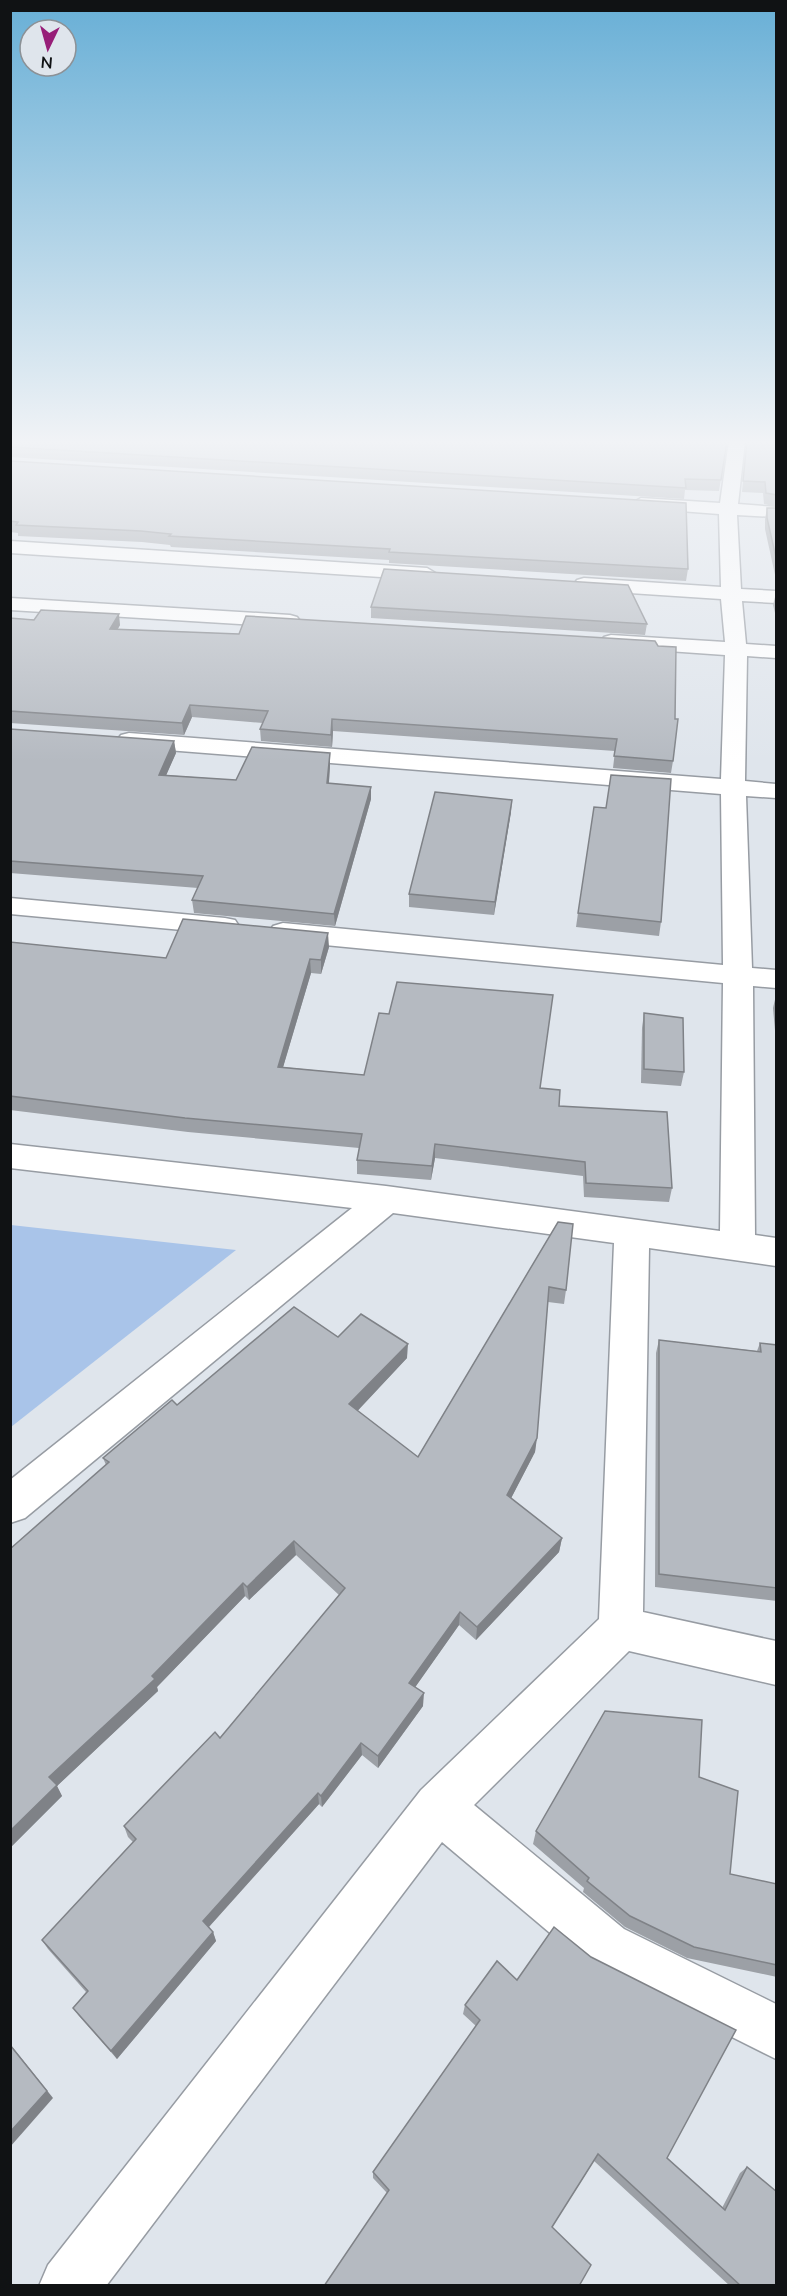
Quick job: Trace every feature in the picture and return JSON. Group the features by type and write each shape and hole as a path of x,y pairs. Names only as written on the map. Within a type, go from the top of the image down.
{"street":[{"path":"28,548 447,575"},
{"path":"729,548 730,593 736,649 734,786 738,975 737,1246"},
{"path":"565,583 777,597"},
{"path":"10,604 308,622"},
{"path":"594,640 777,652"},
{"path":"105,738 777,790"},
{"path":"10,906 777,979"},
{"path":"10,1156 386,1199 777,1252"},
{"path":"10,1505 386,1199"},
{"path":"69,2286 438,1807 621,1628 632,1231"},
{"path":"621,1628 777,1663"},
{"path":"438,1807 606,1947 777,2032"}],"shaded area":[{"path":"11,1225 236,1250 11,1427"}],"building":[{"path":"375,548 687,548 688,569 389,552 390,549"},
{"path":"384,569 628,585 647,624 371,607"},
{"path":"41,610 119,614 110,629 239,634 246,616 655,641 658,646 676,647 675,719 678,719 673,761 614,756 617,739 332,719 331,735 260,729 268,711 190,705 182,723 10,711 10,618 34,620"},
{"path":"10,729 174,741 159,775 236,780 252,747 330,753 327,783 371,787 334,914 192,900 203,876 10,861"},
{"path":"611,775 671,779 661,922 578,913 594,807 606,808"},
{"path":"435,792 512,800 495,902 409,894"},
{"path":"183,919 328,933 321,960 310,959 278,1067 364,1075 379,1013 389,1014 397,982 553,995 540,1088 560,1090 559,1106 667,1112 672,1188 586,1183 585,1162 435,1144 432,1166 357,1160 362,1134 185,1118 10,1096 10,942 166,958"},
{"path":"644,1013 683,1018 684,1072 644,1069"},
{"path":"558,1222 573,1224 566,1290 549,1287 537,1438 507,1495 562,1538 477,1627 460,1612 409,1683 424,1693 378,1756 361,1743 321,1796 318,1793 203,1921 213,1932 111,2051 73,2008 88,1991 42,1940 136,1839 124,1826 215,1732 220,1738 345,1588 294,1541 247,1587 243,1583 152,1676 155,1679 49,1777 57,1785 10,1831 10,1549 109,1462 103,1458 172,1400 177,1405 294,1307 338,1337 361,1314 408,1344 349,1404 418,1457"},
{"path":"659,1340 761,1352 760,1343 777,1345 777,1588 659,1574"},
{"path":"605,1711 702,1720 699,1777 738,1791 730,1874 777,1884 777,1965 694,1947 630,1916 587,1881 589,1878 536,1831"},
{"path":"554,1927 591,1957 736,2030 667,2158 725,2210 747,2167 777,2192 777,2286 741,2286 598,2154 552,2227 591,2265 579,2286 324,2286 389,2190 373,2172 480,2020 465,2005 497,1961 517,1980"},
{"path":"10,2045 47,2091 10,2132"}]}
